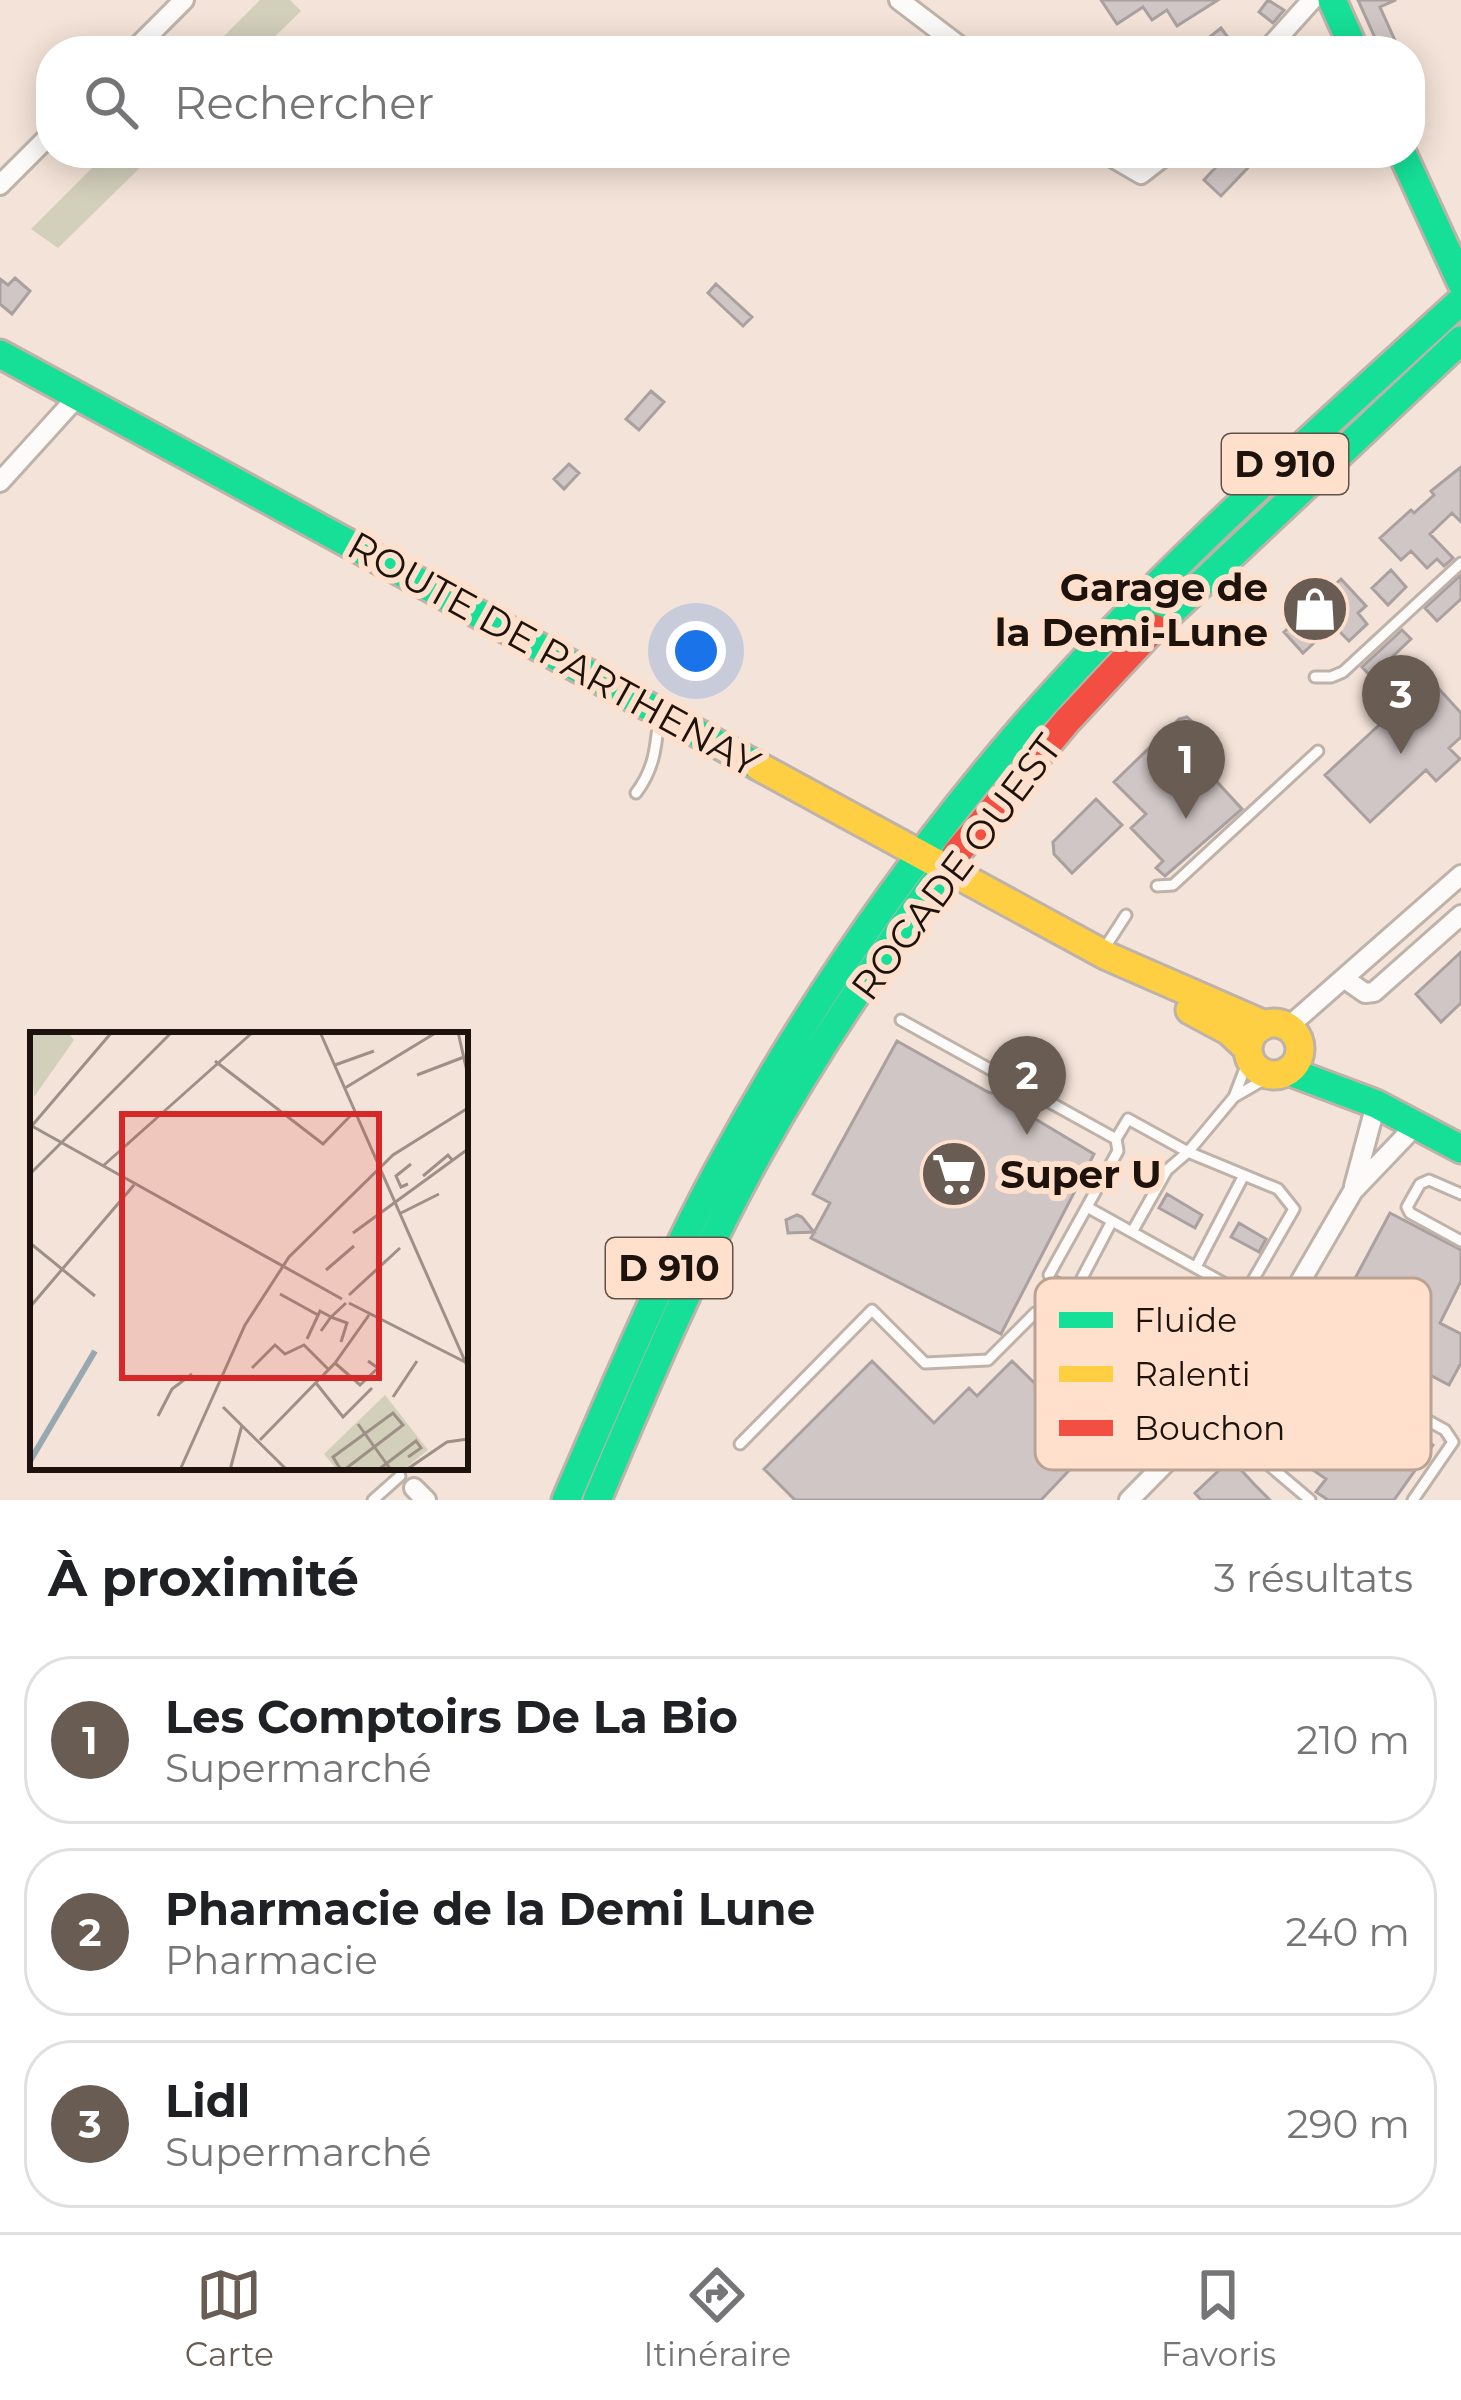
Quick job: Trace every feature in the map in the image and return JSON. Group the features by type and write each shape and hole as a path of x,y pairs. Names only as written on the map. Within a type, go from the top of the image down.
{"main road":[{"path":"1332,0 1348,36"},
{"path":"1409,168 1461,282"},
{"name":"D 910","path":"933,862 1064,682 1178,566 1461,301"},
{"name":"ROCADE OUEST","path":"566,1500 655,1298 721,1167 819,1003 933,862 1116,667 1236,548 1461,340"},
{"name":"ROUTE DE PARTHENAY","path":"0,354 1104,955 1132,980 1461,1149"},
{"name":"ROCADE OUEST","path":"597,1500 680,1310 761,1148 933,862"}],"street":[{"path":"148,36 184,0"},
{"path":"899,0 946,36"},
{"path":"1280,36 1312,0"},
{"path":"0,185 36,149"},
{"path":"0,482 78,396"},
{"path":"1273,1050 1461,875"},
{"path":"1345,980 1365,994 1373,992 1461,914"},
{"path":"1353,1191 1376,1104"},
{"path":"1304,1278 1353,1191 1416,1125"},
{"path":"1129,1500 1159,1470"}],"lane":[{"path":"1315,677 1343,672 1461,563"},
{"path":"636,793 655,758 659,710"},
{"path":"1157,886 1173,885 1318,751"},
{"path":"1104,955 1126,914"},
{"path":"901,1020 1117,1139"},
{"path":"1132,1232 1167,1170 1188,1153 1273,1050"},
{"path":"1234,1097 1273,1050"},
{"path":"1049,1275 1118,1150 1117,1139 1128,1119 1188,1153 1278,1189 1294,1209 1253,1278"},
{"path":"1196,1267 1244,1175"},
{"path":"1461,1194 1429,1180 1420,1184 1407,1207 1461,1241"},
{"path":"1087,1207 1132,1232 1149,1248 1216,1278"},
{"path":"1082,1277 1112,1221"},
{"path":"740,1444 872,1310 926,1363 988,1360 1035,1313"},
{"path":"1413,1500 1453,1442 1431,1422"},
{"path":"1274,1470 1310,1500"},
{"path":"373,1500 413,1488"}],"shaded area":[{"path":"260,0 290,0 301,11 275,36 224,36"},
{"path":"92,168 140,168 58,248 31,229"}],"building":[{"path":"1101,0 1218,0 1177,26 1167,10 1152,20 1143,7 1117,24"},
{"path":"1268,0 1284,10 1273,23 1259,12"},
{"path":"1358,0 1396,0 1380,7 1393,36 1374,36"},
{"path":"1215,168 1248,168 1221,196 1204,180"},
{"path":"15,278 30,291 12,314 0,304 0,279 8,285"},
{"path":"716,284 752,317 743,326 708,293"},
{"path":"651,391 664,402 639,430 626,419"},
{"path":"569,464 579,473 564,489 554,479"},
{"path":"1461,467 1461,522 1452,513 1430,534 1453,558 1444,566 1437,559 1427,568 1411,551 1401,560 1380,538 1411,510 1414,513 1434,495 1431,491"},
{"path":"1391,570 1406,587 1388,605 1372,588"},
{"path":"1461,575 1461,599 1437,621 1425,608"},
{"path":"1341,579 1366,606 1358,613 1367,624 1349,641 1333,625 1303,653 1284,632"},
{"path":"1402,630 1411,639 1390,659 1418,688 1429,678 1461,713 1461,737 1449,748 1460,759 1436,781 1426,770 1370,822 1325,775 1403,703 1362,667"},
{"path":"1187,717 1212,740 1194,757 1242,809 1165,876 1156,868 1163,861 1131,828 1146,814 1114,782 1179,719"},
{"path":"1096,799 1122,825 1072,873 1054,854 1053,842"},
{"path":"1461,952 1461,1003 1441,1022 1416,994"},
{"name":"Super U","path":"897,1041 988,1092 1012,1098 1027,1114 1094,1154 1001,1334 811,1238 830,1203 813,1194"},
{"path":"1167,1194 1202,1215 1195,1228 1159,1208"},
{"path":"1390,1213 1461,1250 1461,1281 1440,1323 1461,1334 1461,1363 1449,1385 1431,1376 1431,1278 1355,1278"},
{"path":"797,1215 814,1232 788,1233 786,1220"},
{"path":"1239,1223 1266,1239 1259,1252 1231,1237"},
{"path":"872,1361 934,1423 969,1388 977,1396 1012,1361 1035,1384 1035,1470 1070,1470 1041,1500 795,1500 764,1469"},
{"path":"1219,1470 1241,1470 1270,1500 1201,1500 1195,1493"},
{"path":"1313,1470 1415,1470 1394,1500 1328,1500 1316,1492 1326,1479"}],"traffic: fast":[{"path":"1332,0 1348,36"},
{"path":"1409,168 1461,282"},
{"path":"566,1500 658,1292 718,1171 818,1001 932,840 1014,738 1120,623 1231,513 1461,301"},
{"path":"1154,628 1461,340"},
{"path":"0,354 758,766"},
{"path":"597,1500 694,1280 759,1152 852,1000 956,854"},
{"path":"1288,1071 1376,1104 1461,1149"}],"traffic: slow":[{"path":"758,766 1107,956 1265,1025"},
{"path":"1190,1010 1229,1031 1248,1049"},
{"path":"1274,1023 1292,1031 1300,1049 1292,1067 1274,1075 1256,1067 1248,1049 1256,1031 1274,1023"}],"traffic: jam":[{"path":"956,854 1067,721 1154,628"}],"place":[{"name":"Garage de la Demi-Lune","path":"1315,609"},
{"name":"Lidl","path":"1401,754"},
{"name":"Les Comptoirs De La Bio","path":"1186,819"},
{"name":"Pharmacie de la Demi Lune","path":"1027,1135"},
{"name":"Super U","path":"954,1174"}]}
